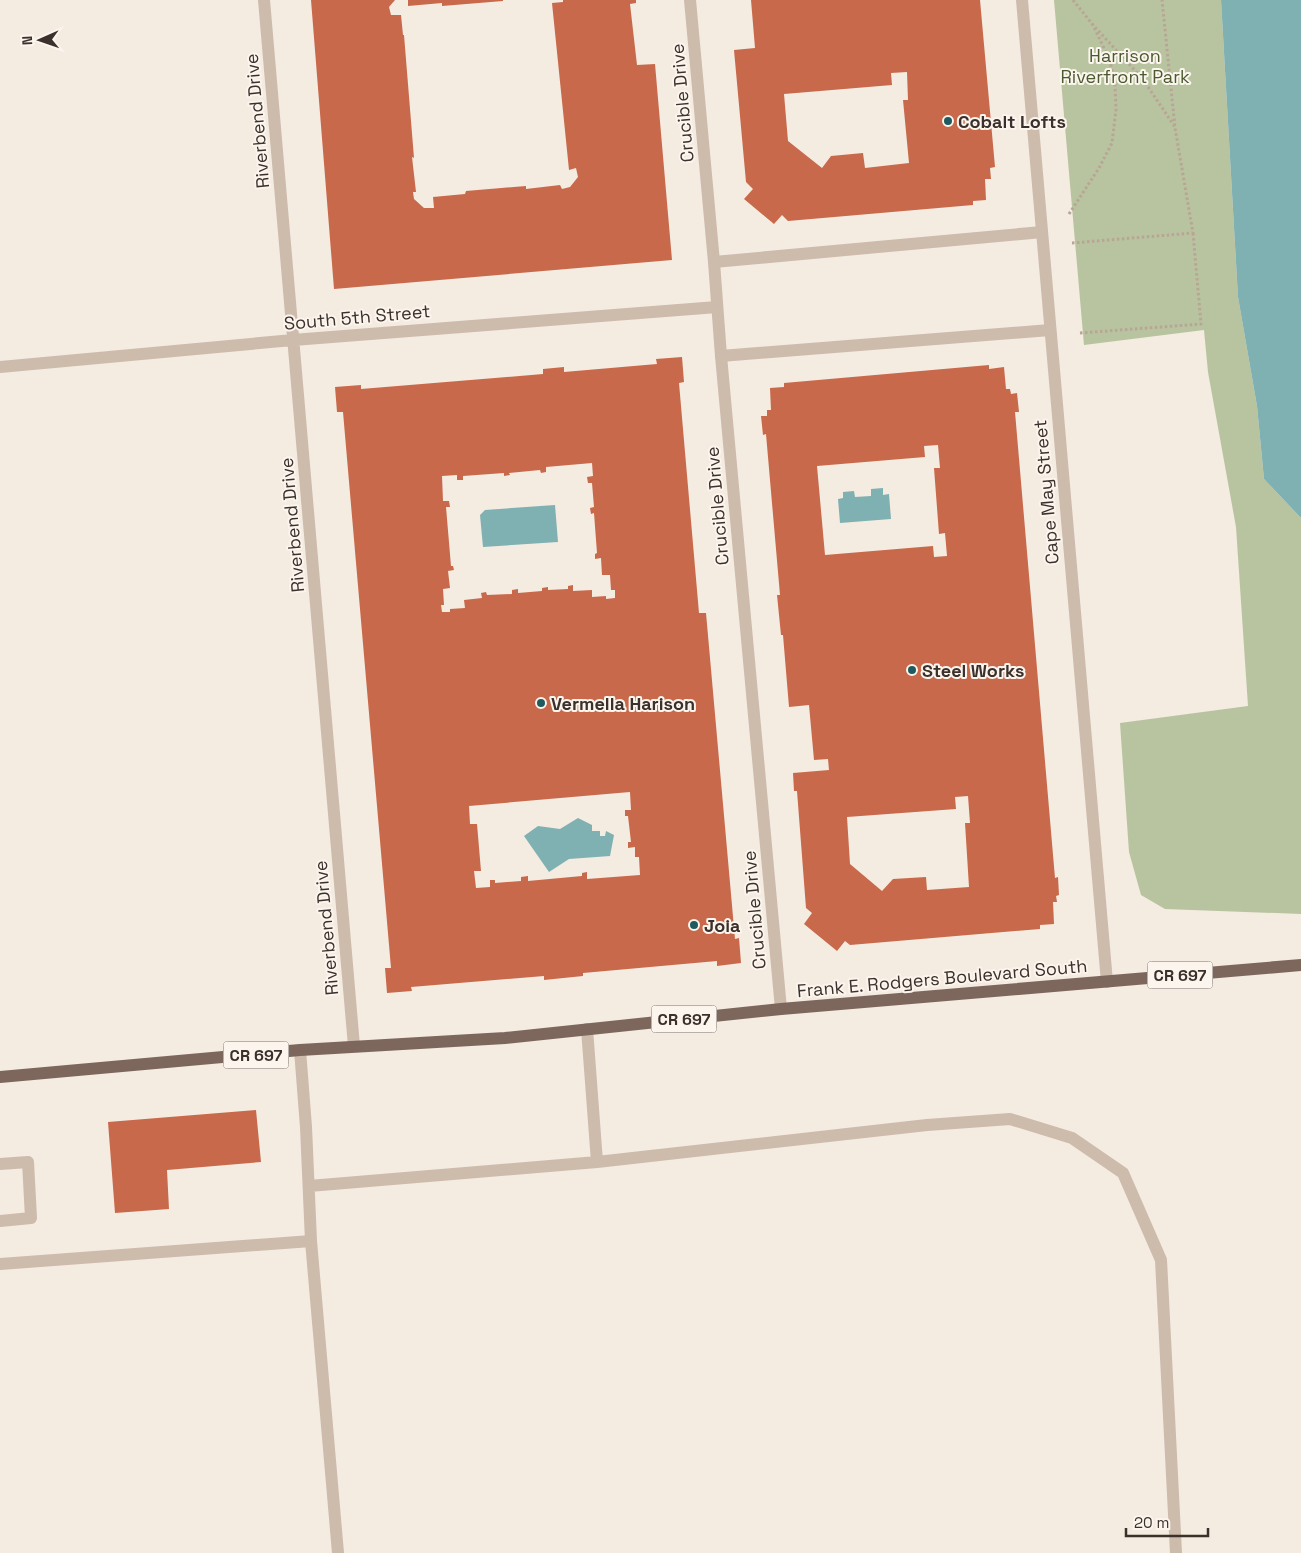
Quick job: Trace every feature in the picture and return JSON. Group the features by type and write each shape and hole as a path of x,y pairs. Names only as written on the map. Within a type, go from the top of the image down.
{"main road":[{"name":"Frank E. Rodgers Boulevard South","path":"587,1029 781,1009 1301,965"},
{"name":"CR 697","path":"0,1077 300,1050 505,1038 587,1029"}],"street":[{"name":"Riverbend Drive","path":"264,0 354,1046"},
{"name":"Crucible Drive","path":"690,0 781,1009"},
{"name":"Cape May Street","path":"1022,0 1106,982"},
{"path":"714,262 1042,232"},
{"name":"South 5th Street","path":"0,367 294,340 717,307"},
{"path":"721,356 1050,330"},
{"path":"587,1029 597,1162"},
{"path":"300,1050 311,1241 338,1553"},
{"path":"309,1186 597,1162 927,1124 1010,1119 1072,1138 1123,1173 1161,1260 1176,1553"},
{"path":"0,1164 28,1162 30,1218 0,1220"},
{"path":"0,1264 311,1241"}],"path":[{"path":"1073,0 1093,25 1142,78 1175,128"},
{"path":"1080,333 1201,324 1193,233 1175,128 1162,0"},
{"path":"1069,214 1099,168 1112,143 1116,109 1115,85 1110,61 1093,25"},
{"path":"1072,243 1193,233"}],"green space":[{"name":"Harrison Riverfront Park","path":"1054,0 1221,0 1238,297 1257,406 1264,479 1301,518 1301,914 1165,909 1141,895 1129,852 1120,723 1248,706 1236,527 1208,372 1204,330 1084,345"}],"water":[{"path":"1221,0 1301,0 1301,518 1264,479 1257,406 1238,297"},
{"path":"883,488 883,495 889,494 891,519 840,523 838,499 843,498 843,492 854,491 855,497 871,496 871,489"},
{"path":"555,505 558,542 483,547 480,515 485,510"},
{"path":"578,818 592,825 592,831 600,831 600,836 605,836 606,831 614,835 610,856 569,859 549,872 524,836 538,826 560,829"}],"building":[{"path":"311,0 395,0 389,7 391,15 401,15 404,35 414,158 412,157 416,192 413,192 414,199 424,208 434,208 433,197 465,194 466,191 526,186 526,189 560,185 562,189 570,187 578,177 576,168 569,170 552,3 563,2 563,0 636,0 636,3 630,4 637,65 655,64 672,260 334,289"},
{"path":"408,0 503,1 442,6 442,3 408,6"},
{"name":"Cobalt Lofts","path":"751,0 980,0 995,167 990,168 991,179 985,179 986,200 973,201 973,205 788,221 782,215 774,224 744,199 753,189 746,182 734,50 755,48","holes":["907,72 908,100 903,100 909,163 865,168 863,153 831,156 822,168 788,141 784,94 892,85 891,73"]},
{"name":"Vermella Harison","path":"682,357 684,382 679,383 699,613 706,613 735,939 739,938 741,963 717,966 717,961 583,973 583,976 544,980 544,976 411,987 412,991 387,993 385,968 391,968 343,412 337,412 335,387 361,385 361,389 543,374 543,369 564,367 564,372 657,364 656,359","holes":["592,463 593,476 587,477 588,483 592,483 594,507 590,508 591,514 594,513 597,553 595,554 595,559 601,558 602,575 610,575 611,590 615,590 615,598 606,599 606,596 592,597 592,590 573,591 573,585 568,586 568,589 548,590 548,587 542,588 542,591 518,593 518,589 512,590 512,594 487,595 486,592 481,593 482,598 464,600 465,608 450,609 450,612 442,612 441,605 444,605 443,589 450,588 448,571 454,570 453,566 451,566 446,507 450,507 449,501 443,501 442,476 457,475 457,480 463,480 463,476 504,473 504,476 510,475 509,473 540,470 541,473 546,472 546,467","630,792 631,810 625,810 625,816 628,816 631,842 628,842 628,848 635,847 635,857 639,857 640,875 587,879 587,872 582,873 582,876 528,881 528,876 521,877 521,881 495,883 495,880 490,880 490,887 476,888 474,871 481,871 477,824 470,824 469,806"]},
{"name":"Steel Works","path":"989,365 989,369 1004,367 1006,389 1010,389 1011,394 1017,393 1019,412 1015,412 1055,878 1058,877 1059,895 1056,896 1057,902 1053,902 1054,924 1040,925 1040,929 850,945 845,941 837,951 804,924 812,913 806,908 797,791 794,791 793,773 829,770 828,759 814,760 809,705 789,707 783,635 781,635 777,595 780,595 766,434 763,435 761,416 767,416 767,410 771,410 770,388 784,387 784,383","holes":["938,445 940,468 934,468 939,534 945,533 947,556 934,557 933,546 825,555 817,466 925,457 924,446","968,796 970,823 965,823 969,887 927,890 926,877 893,879 882,891 850,864 847,817 956,809 955,797"]},
{"path":"256,1110 261,1162 167,1170 169,1209 115,1213 108,1122"}],"place":[{"name":"Cobalt Lofts","path":"948,121"},
{"name":"Steel Works","path":"912,670"},
{"name":"Vermella Harison","path":"541,703"},
{"name":"Joia","path":"694,925"}]}
